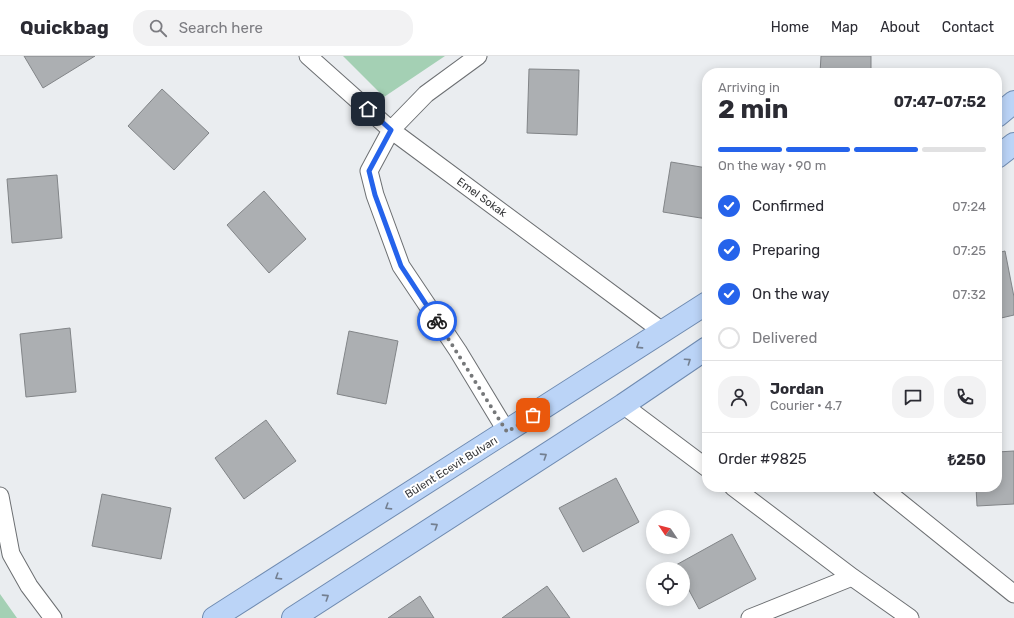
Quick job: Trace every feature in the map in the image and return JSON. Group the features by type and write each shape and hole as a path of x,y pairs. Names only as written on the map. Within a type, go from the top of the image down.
{"main road":[{"path":"1002,112 1014,102"},
{"path":"1002,153 1014,144"},
{"name":"Bülent Ecevit Bulvarı","path":"214,618 702,306"},
{"path":"293,618 623,405 702,351"}],"street":[{"name":"Emel Sokak","path":"308,56 391,130 662,331"},
{"path":"478,56 426,94 391,130 369,171 375,195 401,266 458,351 507,432"},
{"path":"623,405 702,464"},
{"path":"739,492 852,577 910,618"},
{"path":"888,492 1014,594"},
{"path":"0,496 11,554 29,586 54,618"},
{"path":"750,618 852,577"}],"green space":[{"path":"343,56 445,56 384,97"},
{"path":"0,594 17,618 0,618"}],"building":[{"path":"24,56 95,56 43,88"},
{"path":"821,56 871,56 871,68 820,68"},
{"path":"529,69 579,70 577,135 527,133"},
{"path":"162,89 209,133 174,170 128,126"},
{"path":"671,162 702,167 702,218 663,212"},
{"path":"57,175 62,238 12,243 7,179"},
{"path":"264,191 306,239 269,273 227,225"},
{"path":"1005,251 1014,297 1014,315 1002,318 1002,252"},
{"path":"70,328 76,392 26,397 20,334"},
{"path":"349,331 398,341 386,404 337,394"},
{"path":"266,420 296,461 244,499 215,458"},
{"path":"1014,451 1014,504 977,506 976,492 1002,492 1002,452"},
{"path":"616,478 639,522 583,552 559,508"},
{"path":"102,494 171,508 161,559 92,546"},
{"path":"732,534 756,579 699,609 690,592 690,562 681,562"},
{"path":"547,586 570,618 502,618"},
{"path":"420,596 434,618 388,618"}],"way so far":[{"path":"437,321 458,351 507,432 533,415"}],"route":[{"path":"368,109 391,130 369,171 375,195 401,266 437,321"}]}
